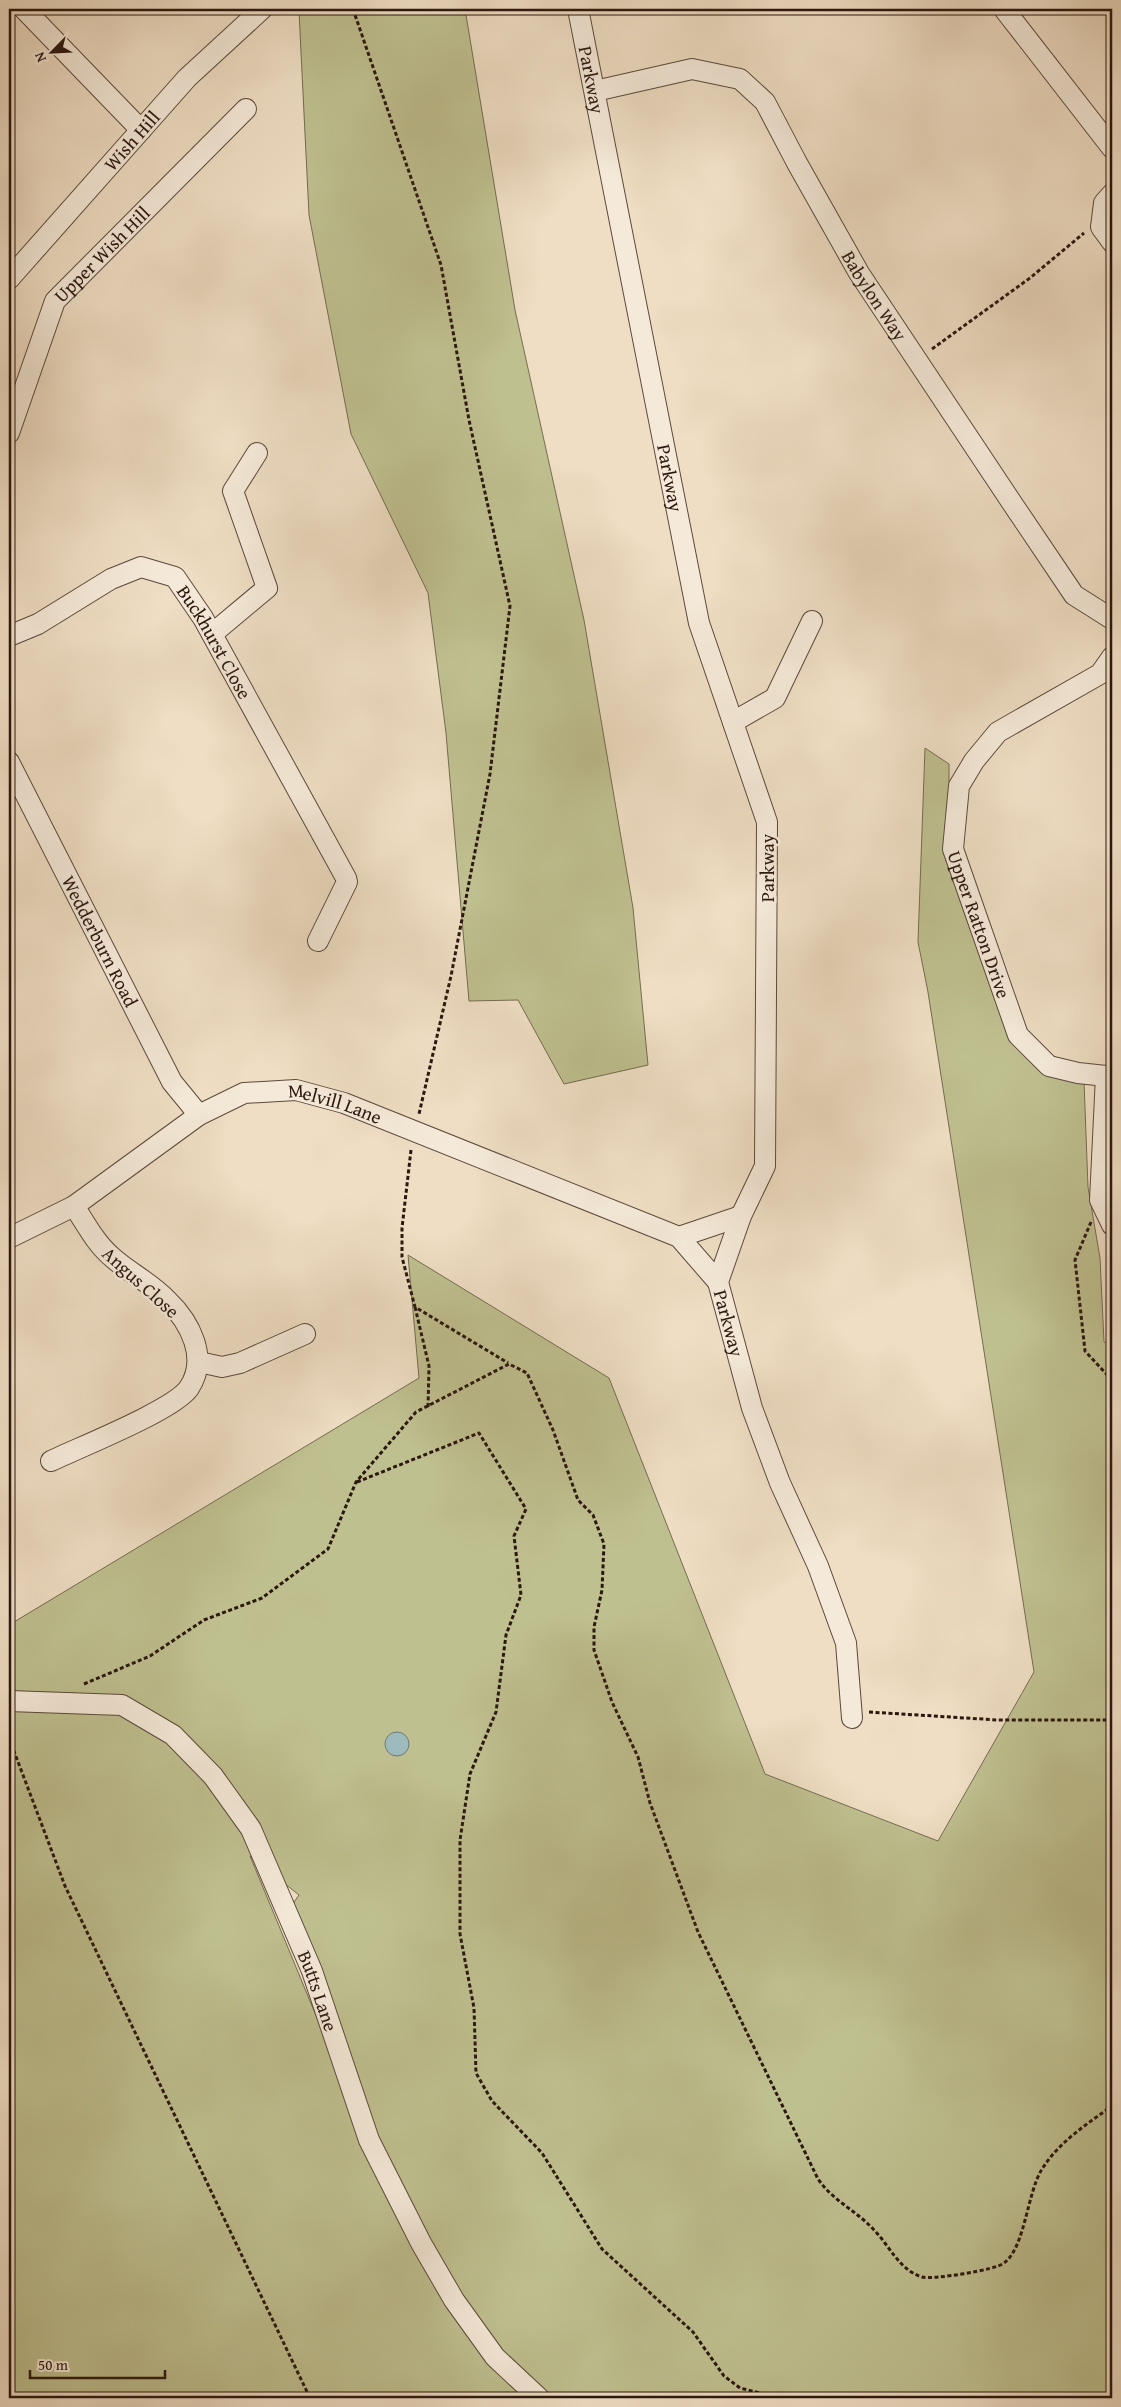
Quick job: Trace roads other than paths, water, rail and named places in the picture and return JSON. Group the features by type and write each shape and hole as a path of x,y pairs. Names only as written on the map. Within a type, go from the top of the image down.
{"street":[{"path":"24,9 141,130"},
{"name":"Wish Hill","path":"9,279 187,78 262,9"},
{"name":"Parkway","path":"578,9 699,623 767,822 765,1166 741,1216 718,1282 752,1408 780,1483 818,1566 846,1643 851,1715"},
{"path":"1004,9 1112,148"},
{"name":"Babylon Way","path":"595,91 692,70 740,79 765,102 859,273 1074,595 1112,619"},
{"name":"Upper Wish Hill","path":"9,433 17,403 55,302 246,108"},
{"path":"1112,194 1104,203 1101,227 1112,242"},
{"path":"212,634 267,588 233,491 257,453"},
{"name":"Buckhurst Close","path":"9,636 38,624 111,579 141,567 175,578 212,634 347,882 318,940"},
{"path":"733,722 775,698 812,621"},
{"name":"Upper Ratton Drive","path":"1109,1075 1078,1073 1049,1066 1018,1035 953,849 958,786 998,732 1100,674 1112,657"},
{"name":"Wedderburn Road","path":"9,762 172,1082 199,1115"},
{"path":"1109,1075 1100,1200 1112,1225"},
{"name":"Melvill Lane","path":"9,1238 74,1206 199,1115 244,1094 296,1090 344,1103 679,1237"},
{"name":"Angus Close","path":"74,1206 97,1242 112,1258 141,1277 168,1300 189,1326 199,1362"},
{"path":"718,1282 679,1237 741,1216"},
{"path":"51,1461 171,1404 188,1388 199,1362 222,1367 240,1363 305,1334"},
{"name":"Butts Lane","path":"9,1701 122,1705 173,1735 213,1776 251,1829 312,1971 369,2140 421,2243 454,2300 495,2357 539,2398"}],"water":[{"path":"397,1732 406,1735 409,1744 406,1753 397,1756 388,1753 385,1744 388,1735"}]}
